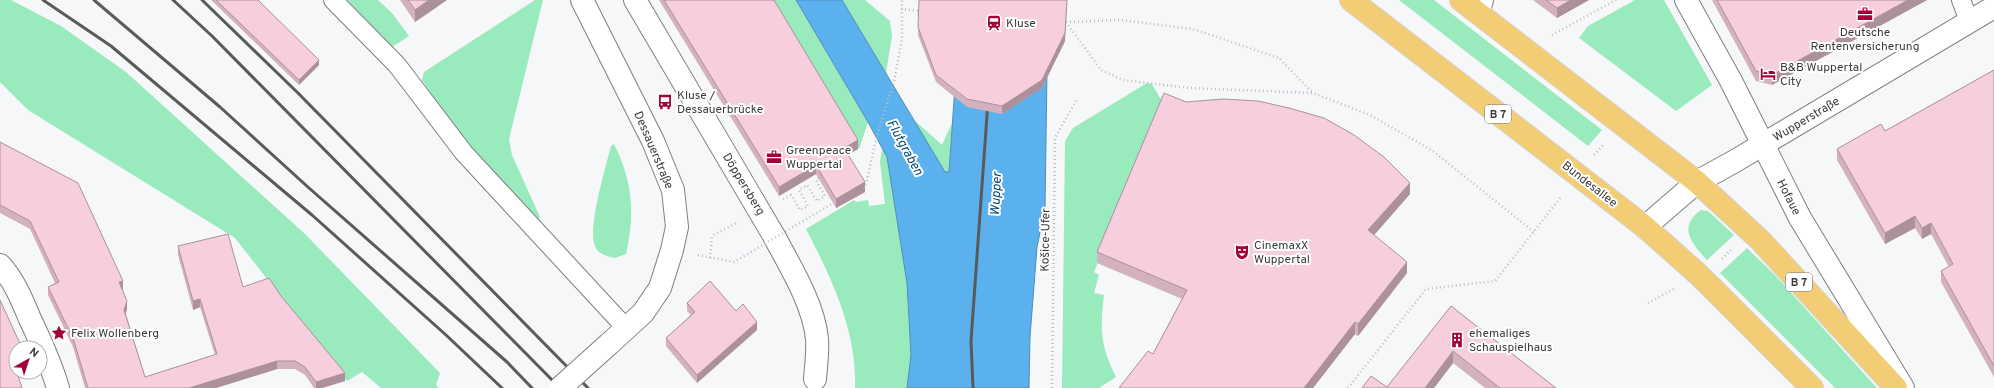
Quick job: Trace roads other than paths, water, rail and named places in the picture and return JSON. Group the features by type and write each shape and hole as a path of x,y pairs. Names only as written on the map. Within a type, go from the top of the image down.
{"main road":[{"name":"Bundesallee","path":"1351,0 1645,227 1699,275 1812,388"},
{"name":"B 7","path":"1461,0 1482,7 1526,49 1697,182 1753,233 1896,388"}],"street":[{"name":"Dessauerstraße","path":"560,388 643,313 660,288 672,250 677,227 673,190 653,141 582,0"},
{"name":"Döppersberg","path":"635,0 774,236 795,275 812,316 817,339 815,384"},
{"name":"Hofaue","path":"1686,0 1730,81 1800,218 1904,388"},
{"name":"Wupperstraße","path":"1645,227 1697,182 1994,7"},
{"path":"0,265 7,273 19,294 51,366 58,388"}],"lane":[{"path":"333,0 397,65 464,153 626,328"},
{"path":"1961,0 1969,21"}],"water":[{"path":"796,0 842,0 945,172 949,172 961,0 1048,0 1045,209 1037,247 1030,337 1029,388 907,388 911,355 907,283 887,157"}],"railway":[{"path":"43,0 111,46 312,215 446,335 502,388"},
{"path":"94,0 220,107 309,188 507,362 532,388"},
{"path":"173,0 212,36 560,388"},
{"path":"202,0 298,93 588,388"},
{"path":"973,388 971,341 988,101"}],"place":[{"name":"Deutsche Rentenversicherung","path":"1865,14"},
{"name":"Kluse","path":"994,23"},
{"name":"B&B Wuppertal City","path":"1768,74"},
{"name":"Kluse / Dessauerbrücke","path":"665,102"},
{"name":"Greenpeace Wuppertal","path":"774,157"},
{"name":"CinemaxX Wuppertal","path":"1242,252"},
{"name":"Felix Wollenberg","path":"59,333"},
{"name":"ehemaliges Schauspielhaus","path":"1457,340"}],"water label":[{"name":"Flutgraben","path":"906,147"},
{"name":"Wupper","path":"995,194"}]}
